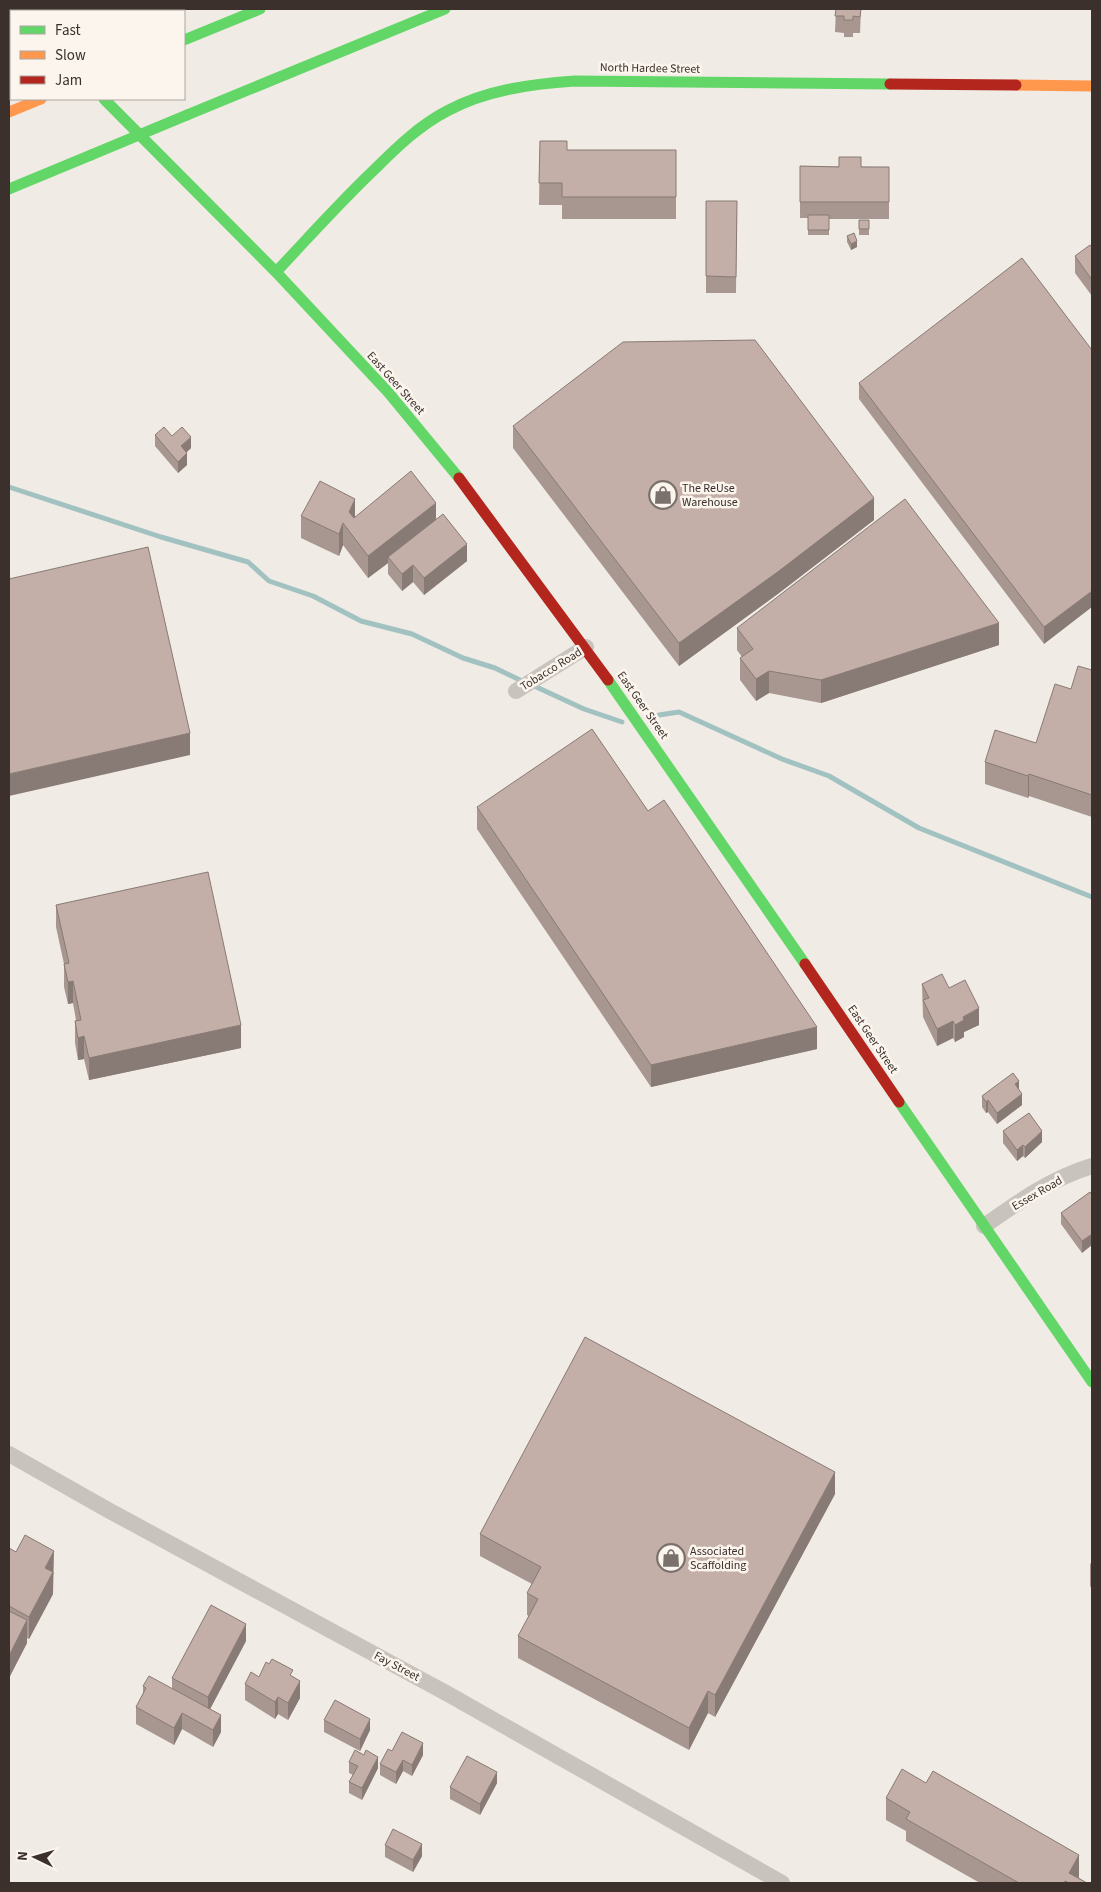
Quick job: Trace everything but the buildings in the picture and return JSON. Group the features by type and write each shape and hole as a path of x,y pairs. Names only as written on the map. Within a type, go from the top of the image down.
{"main road":[{"path":"185,40 260,9"},
{"path":"9,189 445,9"},
{"name":"North Hardee Street","path":"276,272 354,188 409,137 446,112 506,89 541,83 575,81 1092,86"},
{"path":"9,112 39,100"},
{"name":"East Geer Street","path":"105,100 276,272 388,392 453,470 586,647 1092,1382"}],"street":[{"name":"Tobacco Road","path":"516,691 586,647"},
{"name":"Essex Road","path":"984,1226 1047,1184 1092,1166"},
{"name":"Fay Street","path":"9,1454 108,1510 448,1694 782,1883"}],"waterway":[{"path":"9,487 161,537 248,562 269,581 313,596 361,621 412,634 463,658 495,668 524,682"},
{"path":"532,685 584,709 622,722"},
{"path":"659,715 679,712 782,759 829,776 919,828 1092,897"}],"traffic: fast":[{"path":"185,40 260,9"},
{"path":"187,115 445,9"},
{"path":"276,272 350,193 409,137 447,111 493,93 525,86 575,81 890,84"},
{"path":"105,100 276,272 388,392 459,478"},
{"path":"91,155 187,115"},
{"path":"9,189 91,155"},
{"path":"608,680 805,964"},
{"path":"899,1102 1092,1382"}],"traffic: slow":[{"path":"1016,85 1092,86"},
{"path":"9,112 39,100"}],"traffic: jam":[{"path":"890,84 1016,85"},
{"path":"459,478 608,680"},
{"path":"805,964 899,1102"}],"place":[{"name":"The ReUse Warehouse","path":"663,495"},
{"name":"Associated Scaffolding","path":"671,1558"}]}
